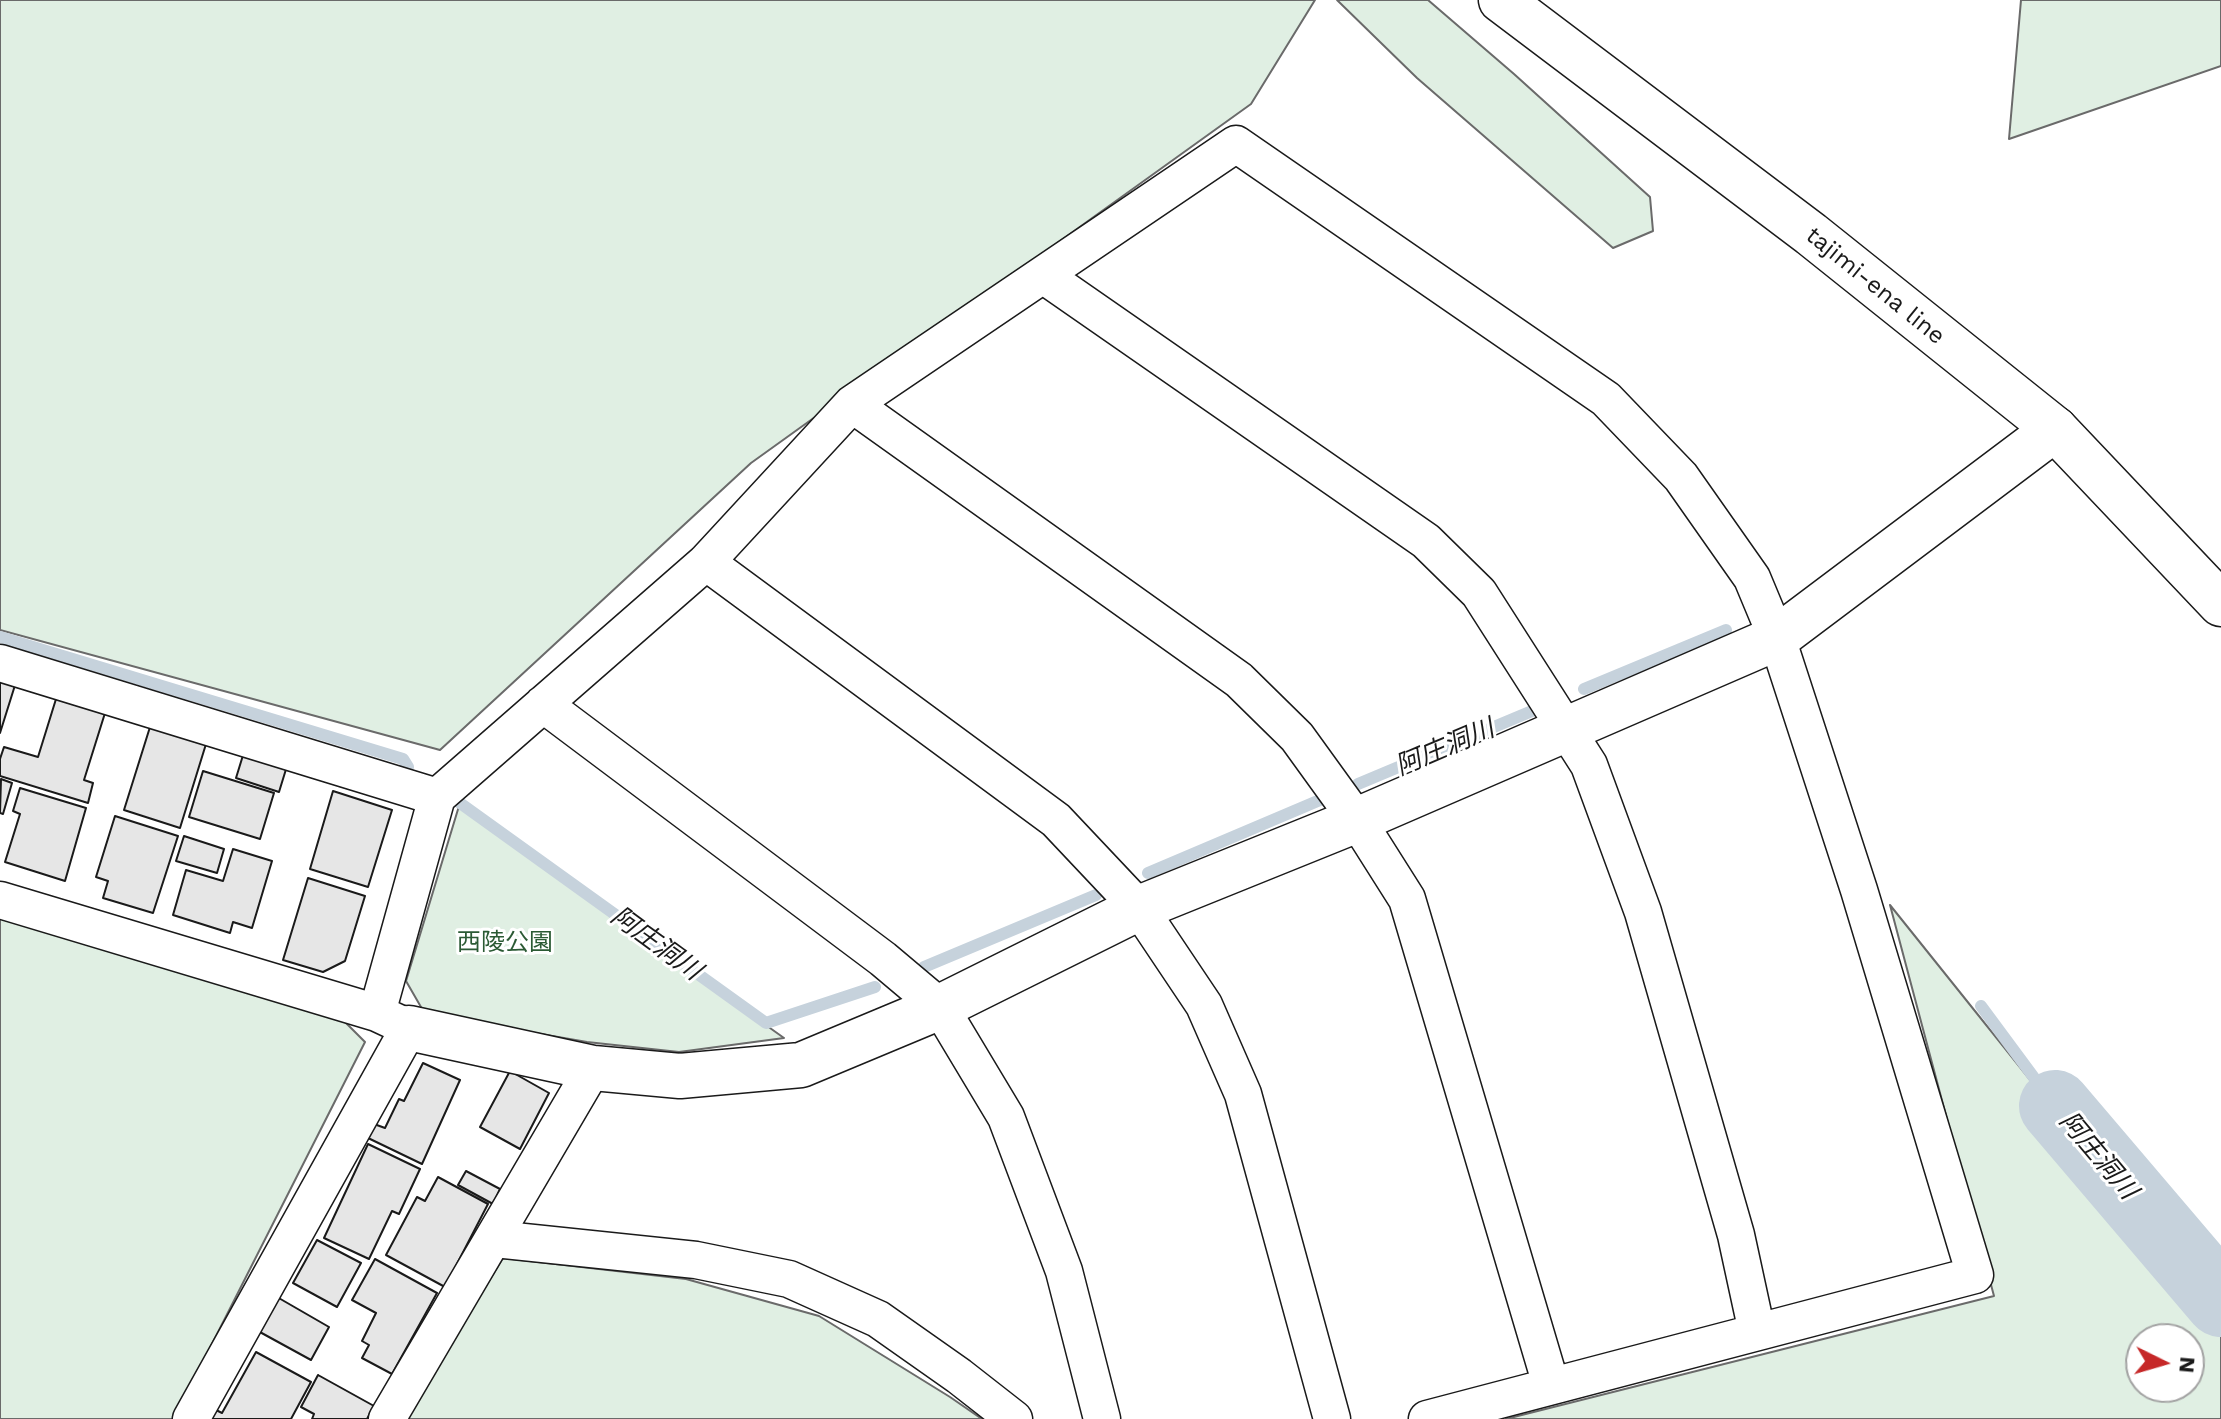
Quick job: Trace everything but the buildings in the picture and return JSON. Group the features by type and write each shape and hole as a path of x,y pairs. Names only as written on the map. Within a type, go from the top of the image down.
{"street":[{"name":"tajimi-ena line","path":"1501,0 1811,234 2055,429 2221,604"},
{"path":"191,1419 393,1020 437,797 706,562 852,404 1236,144 1606,399 1681,477 1752,578 1777,638 1864,904 1975,1275 1427,1419"},
{"path":"1043,275 1426,541 1479,593 1589,765 1643,912 1736,1235 1757,1332"},
{"path":"852,404 1239,680 1297,737 1357,820 1407,899 1551,1385"},
{"path":"0,900 393,1020 593,1068 680,1076 801,1065 940,1007 1139,908 1357,820 1777,638 2055,429"},
{"path":"706,562 1056,820 1139,908 1204,1005 1243,1094 1332,1419"},
{"path":"0,663 437,797"},
{"path":"543,704 883,959 940,1007 1006,1117 1064,1271 1102,1419"},
{"path":"387,1419 593,1068"},
{"path":"495,1239 696,1260 789,1279 878,1319 1014,1419"}],"green space":[{"path":"0,0 1315,0 1251,104 751,463 440,750 0,630"},
{"path":"1337,0 1428,0 1650,197 1653,231 1613,248 1417,78"},
{"path":"2021,0 2221,0 2221,66 2009,139"},
{"name":"西陵公園","path":"459,806 784,1038 679,1052 587,1042 425,1014 406,981"},
{"path":"1890,905 2221,1318 2221,1419 1506,1419 1994,1296"},
{"path":"0,917 345,1022 365,1042 174,1419 0,1419"},
{"path":"503,1258 686,1279 819,1316 982,1419 404,1419"}],"waterway":[{"name":"阿庄洞川","path":"1584,689 1726,630"},
{"name":"阿庄洞川","path":"0,637 403,759 408,767"},
{"name":"阿庄洞川","path":"1358,784 1532,711"},
{"name":"阿庄洞川","path":"453,798 766,1023 875,987"},
{"name":"阿庄洞川","path":"1148,873 1320,800"},
{"name":"阿庄洞川","path":"924,967 1096,895"},
{"name":"阿庄洞川","path":"1981,1006 2055,1106"},
{"name":"阿庄洞川","path":"2055,1106 2221,1301"}]}
